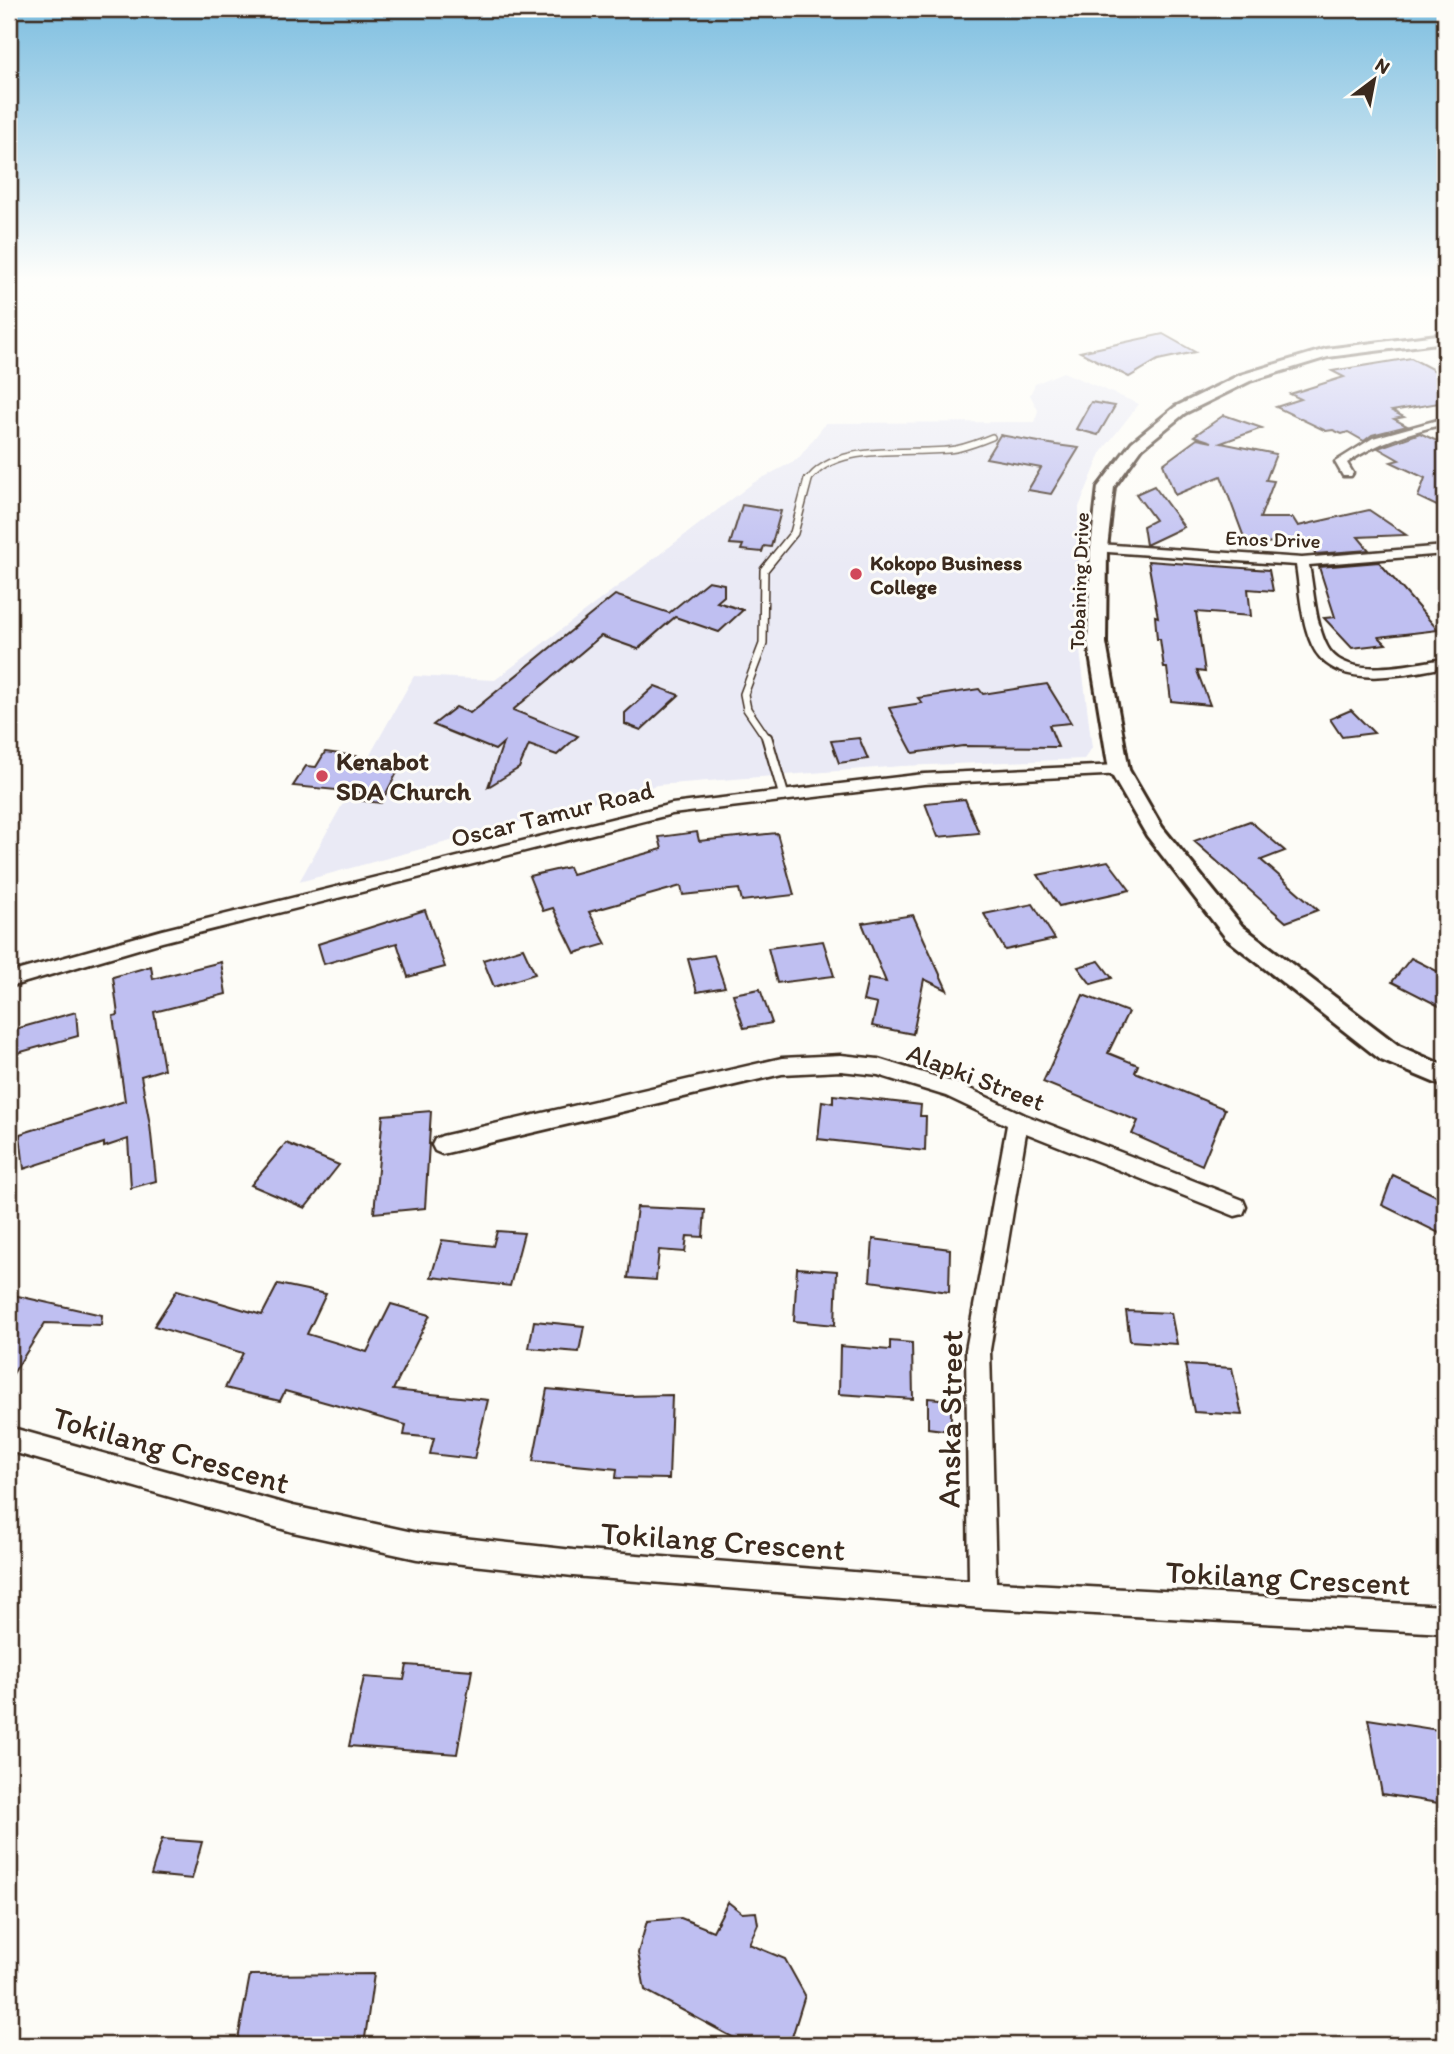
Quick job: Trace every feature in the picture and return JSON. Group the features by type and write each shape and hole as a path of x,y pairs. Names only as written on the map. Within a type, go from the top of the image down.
{"street":[{"name":"Tobaining Drive","path":"1249,377 1180,410 1137,445 1106,487 1099,548 1097,643 1119,771 1154,831 1234,932 1390,1053 1445,1077"},
{"path":"1347,473 1341,463 1360,447 1412,428 1445,421"},
{"name":"Enos Drive","path":"1099,548 1301,562 1443,553"},
{"path":"1301,562 1320,649 1341,669 1368,673 1445,663"},
{"name":"Oscar Tamur Road","path":"9,981 162,936 671,809 924,779 1119,771"},
{"name":"Alapki Street","path":"442,1145 782,1066 841,1063 878,1068 952,1090 1018,1121 1235,1207"},
{"name":"Anska Street","path":"983,1595 978,1350 1018,1121"},
{"name":"Tokilang Crescent","path":"9,1439 293,1519 417,1546 573,1563 983,1595 1445,1620"}],"lane":[{"path":"784,796 764,731 748,713 744,693 763,645 764,570 795,533 806,481 816,471 835,460 875,453 957,449 978,444 992,436"}],"shaded area":[{"name":"Kokopo Business College","path":"1052,377 1075,377 1139,404 1102,451 1079,507 1079,642 1092,748 1084,759 902,766 657,785 299,882 414,676 495,680 753,483 798,459 826,423 1035,422 1038,410 1030,395 1035,384"}],"building":[{"path":"1344,377 1445,377 1445,402 1392,411 1404,417 1394,419 1407,426 1372,435 1364,441 1348,432 1342,434 1333,430 1326,431 1276,407 1301,399 1290,394"},
{"path":"1091,402 1115,406 1098,435 1076,429"},
{"path":"1224,415 1262,428 1221,443 1276,454 1266,480 1274,481 1260,518 1293,518 1298,526 1369,510 1406,535 1358,537 1369,550 1315,554 1311,544 1251,542 1248,548 1221,476 1175,495 1163,464 1197,439 1212,442 1194,436"},
{"path":"1441,428 1445,428 1445,510 1418,497 1425,478 1391,462 1399,460 1378,448 1420,433 1437,441"},
{"path":"1000,435 1079,448 1051,494 1028,490 1041,468 986,458"},
{"path":"1154,486 1184,527 1146,545 1143,526 1155,520 1136,494"},
{"path":"742,505 781,511 771,547 764,546 762,552 741,550 743,545 730,544"},
{"path":"1148,561 1269,570 1273,591 1248,589 1251,616 1196,612 1205,672 1197,671 1210,705 1171,701 1167,668 1164,668 1160,639 1157,639 1155,616 1158,617"},
{"path":"1379,562 1438,630 1379,637 1386,644 1352,648 1324,618 1335,617 1319,567"},
{"path":"708,581 724,584 724,596 717,602 743,610 719,632 675,617 638,649 601,636 513,710 578,736 557,755 529,745 519,768 488,787 503,743 495,750 433,725 456,707 470,713 615,595 669,613"},
{"path":"1047,684 1071,723 1049,725 1058,747 963,746 913,753 889,708 922,703 918,698 979,689 983,694"},
{"path":"655,686 679,695 641,730 625,724 625,713"},
{"path":"1351,710 1374,733 1342,737 1330,719"},
{"path":"859,738 868,759 839,763 831,741"},
{"path":"325,752 356,756 353,760 401,765 381,803 355,800 359,792 293,786 306,766 316,767"},
{"path":"965,799 979,833 938,837 925,803"},
{"path":"1250,821 1285,851 1261,860 1318,910 1286,922 1194,841"},
{"path":"697,832 699,841 777,833 794,895 742,901 739,889 683,895 681,886 589,912 606,944 575,953 553,908 543,911 529,876 569,867 572,874 662,849 659,837"},
{"path":"1108,861 1130,890 1059,906 1038,875"},
{"path":"1033,904 1055,939 1005,950 984,914"},
{"path":"425,910 445,967 408,977 397,943 324,964 318,944"},
{"path":"913,915 947,990 924,979 913,1034 872,1026 877,1004 863,1001 868,979 886,982 862,923"},
{"path":"823,941 834,976 777,983 768,948"},
{"path":"523,948 535,974 494,987 483,960"},
{"path":"714,955 725,987 697,992 688,959"},
{"path":"1411,958 1445,975 1445,1009 1392,982"},
{"path":"1099,961 1112,978 1091,984 1078,967"},
{"path":"221,962 226,994 154,1012 164,1069 141,1076 156,1181 131,1188 128,1139 104,1147 104,1143 24,1169 20,1134 125,1101 113,1016 118,1015 113,977 151,966 153,979"},
{"path":"760,989 772,1023 744,1028 733,994"},
{"path":"1083,995 1128,1012 1108,1053 1138,1065 1135,1072 1225,1109 1202,1165 1132,1134 1138,1121 1043,1082"},
{"path":"76,1012 78,1036 14,1054 12,1030"},
{"path":"833,1095 921,1105 920,1116 926,1116 925,1151 818,1139 822,1101 833,1103"},
{"path":"431,1111 425,1208 374,1213 383,1115"},
{"path":"286,1143 339,1165 305,1208 251,1185"},
{"path":"1393,1175 1445,1200 1445,1236 1382,1205"},
{"path":"637,1207 705,1210 703,1237 687,1236 685,1252 659,1250 656,1280 628,1278"},
{"path":"497,1231 524,1233 510,1286 431,1277 442,1240 493,1246"},
{"path":"873,1239 950,1249 949,1292 870,1281"},
{"path":"797,1268 837,1271 835,1325 794,1321"},
{"path":"278,1284 326,1294 307,1334 367,1352 391,1304 430,1315 393,1390 488,1400 474,1459 430,1454 434,1438 404,1435 406,1425 285,1391 280,1401 225,1388 243,1353 154,1326 177,1290 262,1315"},
{"path":"9,1294 102,1315 101,1325 45,1323 9,1380"},
{"path":"1126,1311 1171,1313 1177,1344 1130,1341"},
{"path":"534,1321 584,1326 579,1352 529,1348"},
{"path":"890,1341 912,1343 913,1399 839,1394 840,1346 890,1350"},
{"path":"1185,1365 1232,1368 1242,1415 1194,1412"},
{"path":"547,1389 623,1396 672,1395 669,1479 616,1478 617,1469 533,1461"},
{"path":"928,1398 951,1400 951,1431 928,1428"},
{"path":"407,1665 472,1670 457,1754 349,1746 364,1677 404,1680"},
{"path":"1368,1719 1445,1731 1445,1804 1382,1794"},
{"path":"162,1839 202,1842 192,1879 151,1875"},
{"path":"728,1902 742,1913 756,1912 758,1924 749,1944 785,1959 805,1995 792,2037 747,2045 645,1990 638,1953 647,1921 681,1918 713,1931"},
{"path":"374,1974 364,2045 237,2045 250,1975"}],"place":[{"name":"Kokopo Business College","path":"856,574"},
{"name":"Kenabot SDA Church","path":"322,776"}]}
